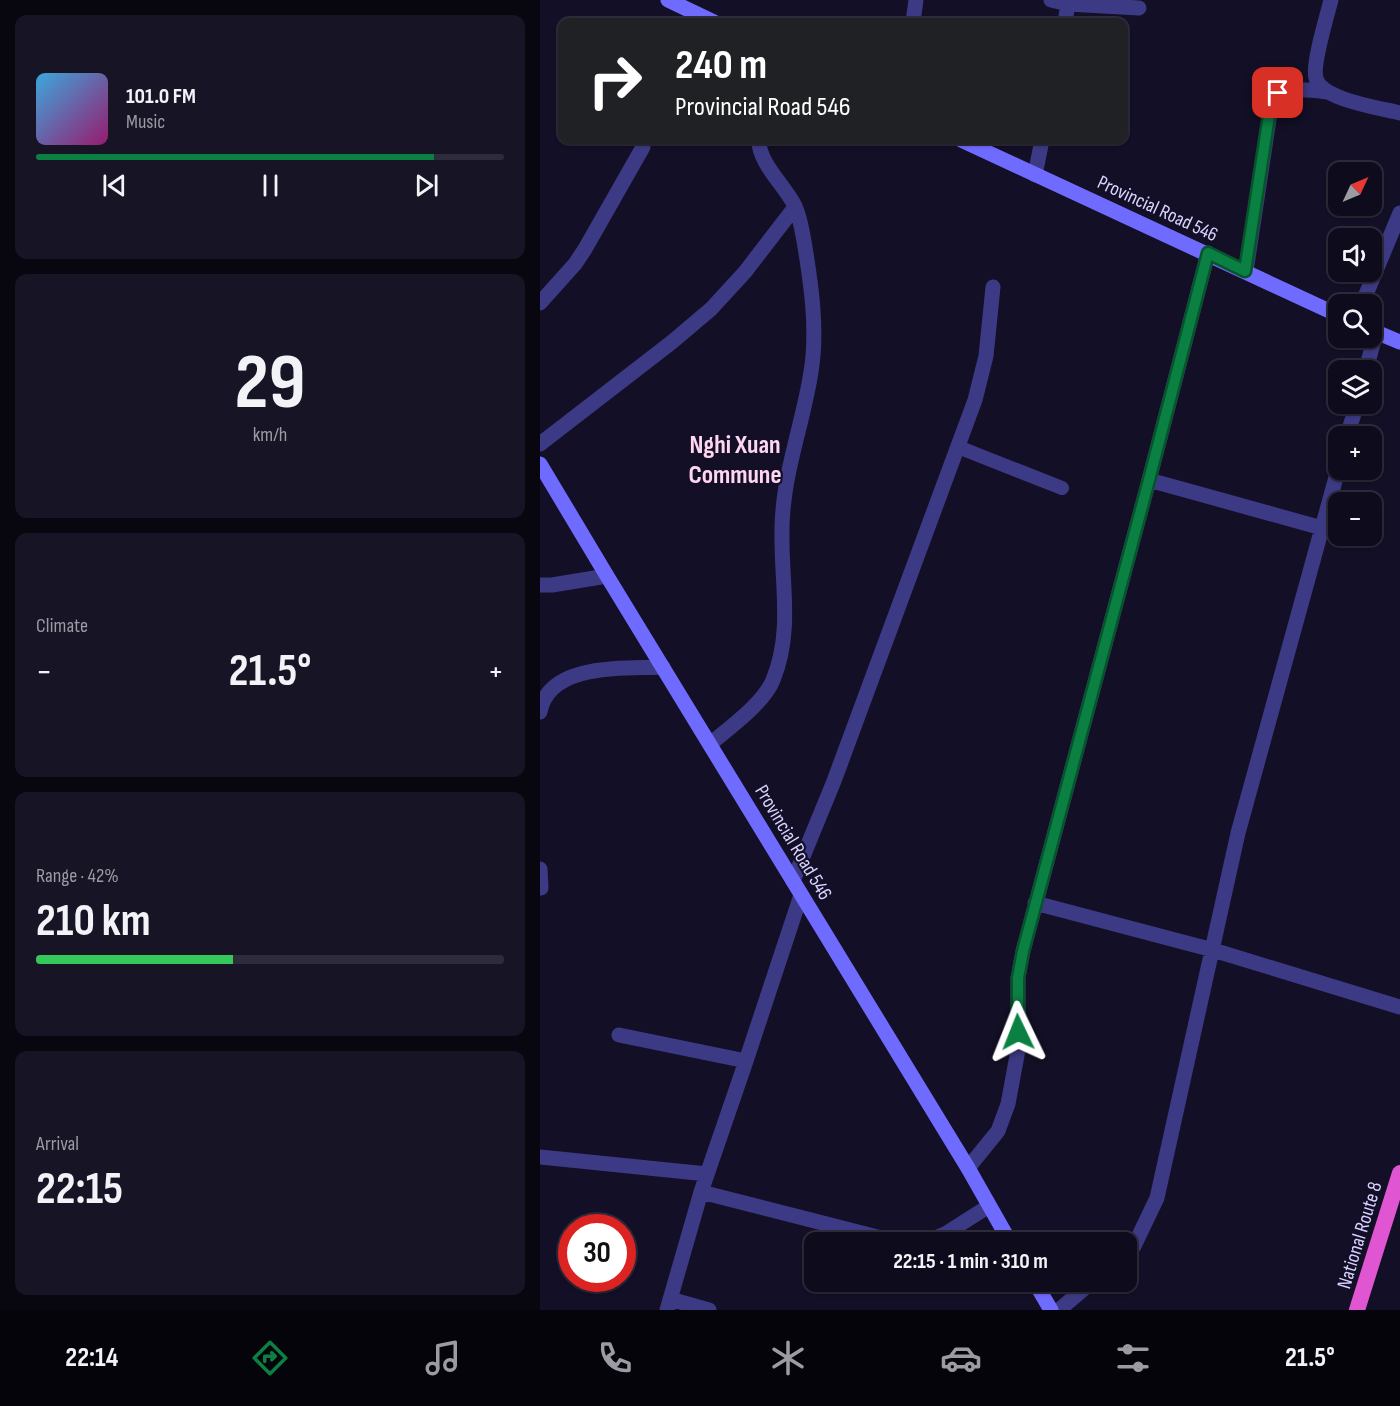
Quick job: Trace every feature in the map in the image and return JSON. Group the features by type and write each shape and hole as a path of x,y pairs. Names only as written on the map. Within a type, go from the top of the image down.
{"highway":[{"name":"National Route 8","path":"1357,1310 1400,1173"}],"main road":[{"path":"668,0 706,18"},
{"name":"Provincial Road 546","path":"969,144 1328,310"},
{"path":"1382,334 1400,342"},
{"name":"Provincial Road 546","path":"540,464 968,1168 1004,1232"},
{"path":"1040,1292 1051,1310"}],"street":[{"path":"914,18 916,0"},
{"path":"1051,0 1068,4 1139,8"},
{"path":"1331,0 1316,62 1315,78 1318,83 1327,92 1340,99 1400,113"},
{"path":"1066,18 1068,4"},
{"path":"1245,271 1272,100 1278,93 1287,90 1327,92"},
{"path":"710,744 752,708 772,684 780,662 786,614 781,538 783,509 813,354 813,320 802,230 795,207 765,161 760,152 759,144"},
{"path":"1035,175 1041,144"},
{"path":"540,303 575,264 585,249 643,147"},
{"path":"540,444 680,336 711,309 745,272 795,207"},
{"path":"1366,294 1400,213"},
{"path":"968,1168 998,1131 1008,1104 1018,1050 1018,978 1023,951 1208,253"},
{"path":"793,881 834,781 958,447 982,376 993,287"},
{"path":"1149,480 1322,528"},
{"path":"1137,1240 1157,1198 1238,834 1335,480"},
{"path":"540,585 607,576"},
{"path":"540,712 545,697 554,687 575,675 590,671 663,668"},
{"path":"540,869 540,888"},
{"path":"709,1310 668,1304 700,1192 801,895"},
{"path":"1035,903 1213,950 1400,1007"},
{"path":"619,1035 746,1061"},
{"path":"540,1157 707,1174"},
{"path":"700,1192 858,1232"},
{"path":"948,1232 989,1206"},
{"path":"1059,1310 1080,1292"}],"lane":[{"path":"958,447 1062,488"}],"district":[{"name":"Nghi Xuan Commune","path":"735,459"}],"route":[{"path":"1018,1032 1017,993 1023,951 1208,253 1245,271 1270,109 1272,100 1278,93"}]}
